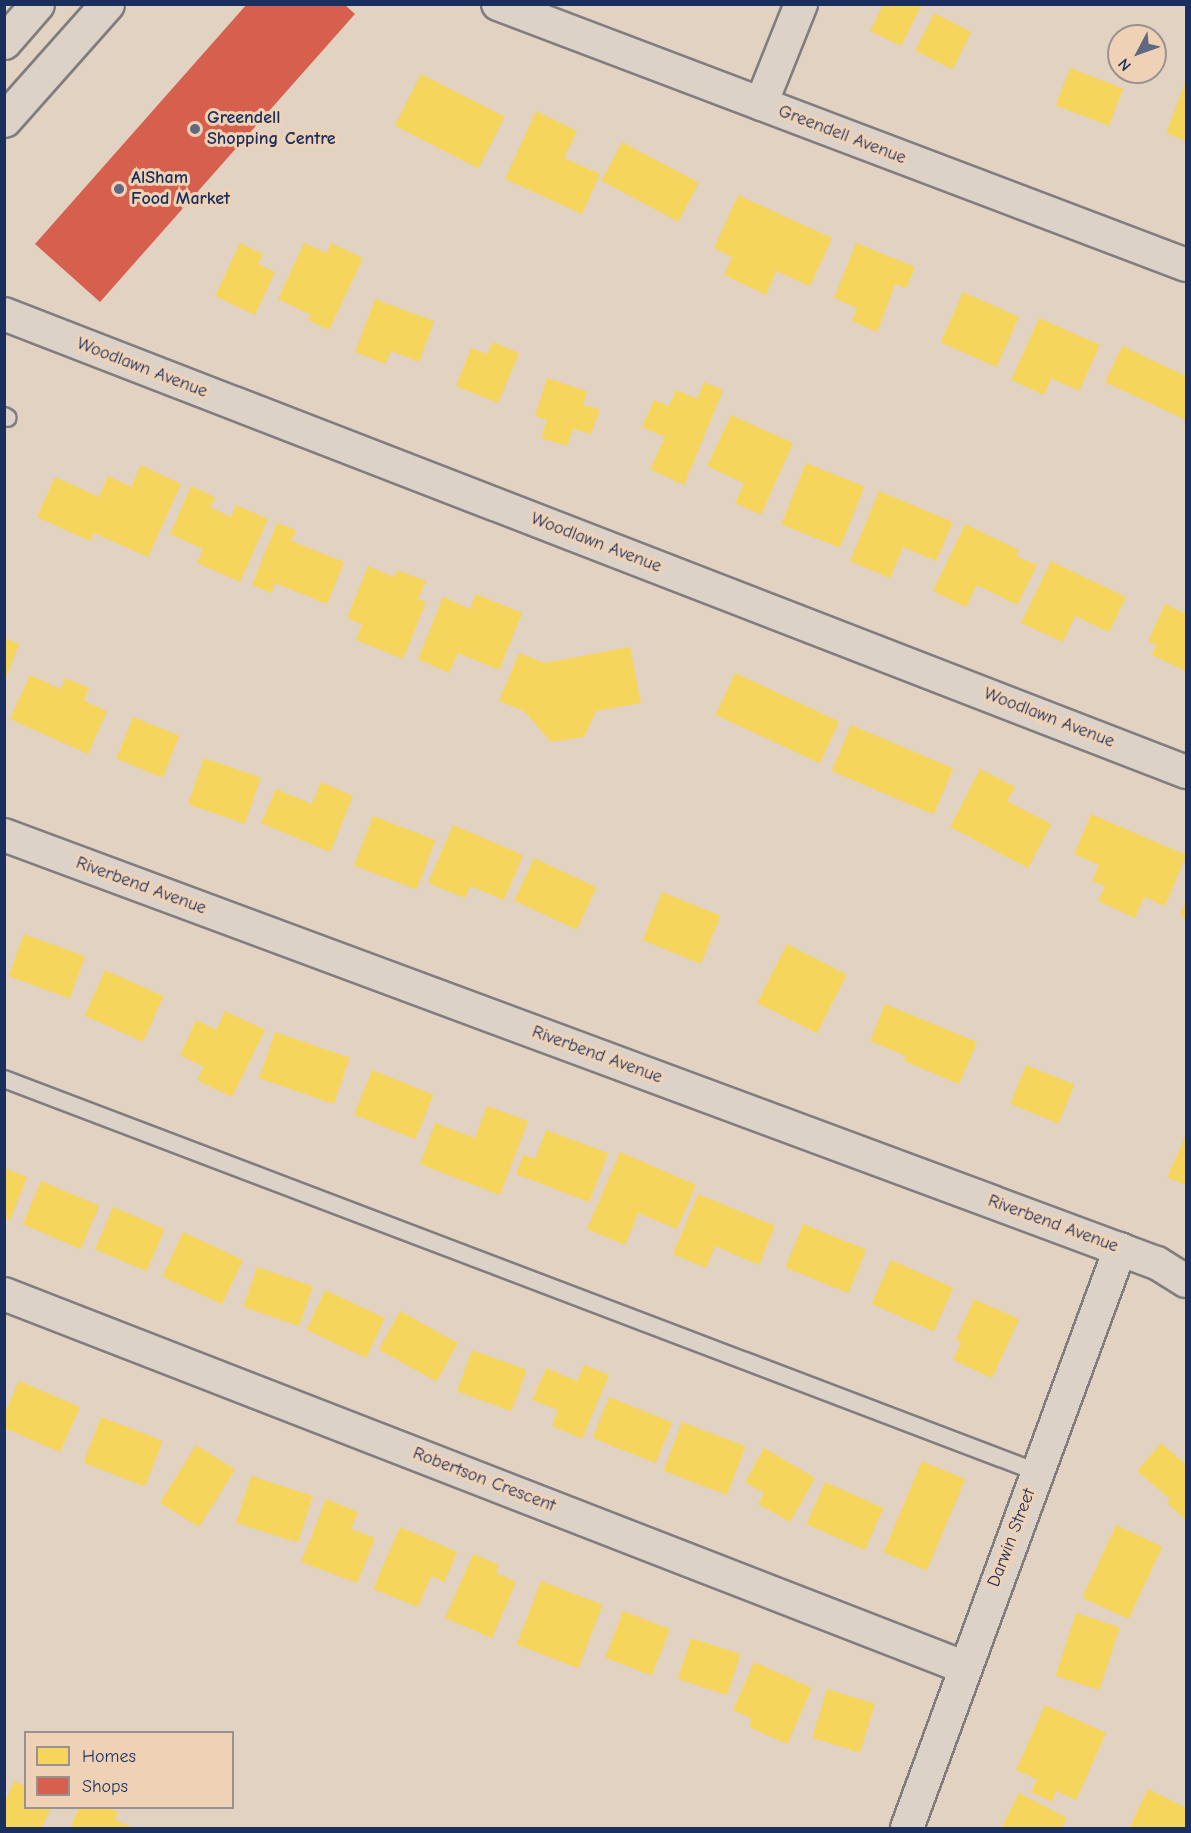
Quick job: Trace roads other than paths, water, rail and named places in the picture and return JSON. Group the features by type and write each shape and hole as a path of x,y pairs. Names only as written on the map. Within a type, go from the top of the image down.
{"main road":[{"path":"4,42 37,4"},
{"path":"4,120 107,4"}],"street":[{"name":"Greendell Avenue","path":"498,4 1186,265"},
{"path":"761,105 801,4"},
{"name":"Woodlawn Avenue","path":"4,314 1186,771"},
{"name":"Riverbend Avenue","path":"4,835 1120,1249 1157,1263 1186,1281"},
{"name":"Darwin Street","path":"906,1828 963,1667 1120,1249"},
{"name":"Robertson Crescent","path":"4,1294 963,1667"}],"lane":[{"path":"4,1079 1037,1472"}],"place":[{"name":"Greendell Shopping Centre","path":"195,129"},
{"name":"AlSham Food Market","path":"119,189"}]}
